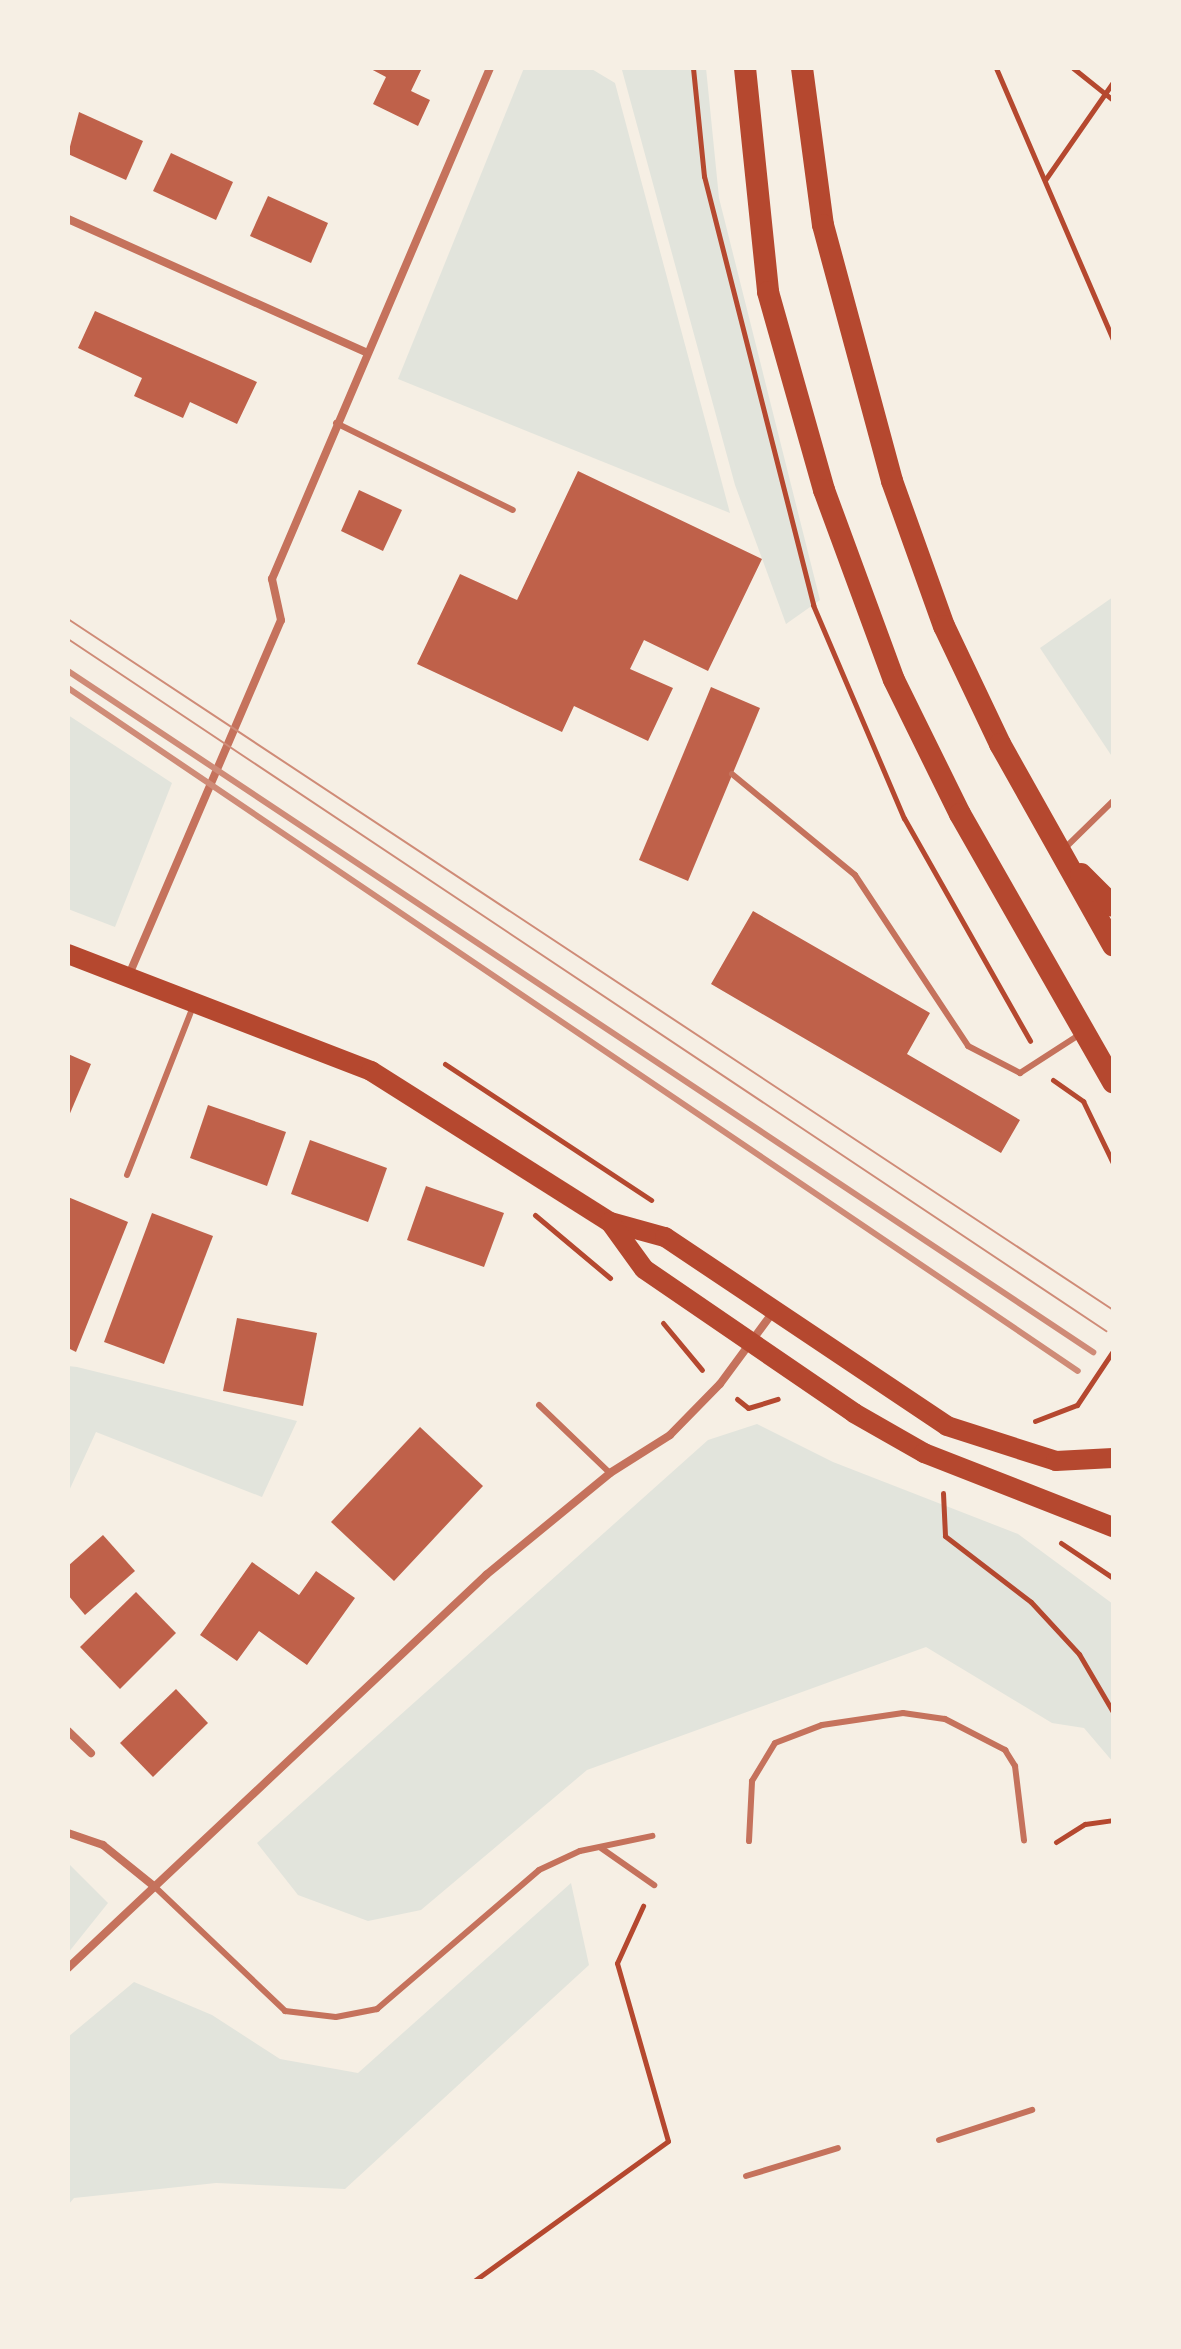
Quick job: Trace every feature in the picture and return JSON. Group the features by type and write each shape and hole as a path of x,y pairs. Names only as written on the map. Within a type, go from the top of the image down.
{"highway":[{"path":"745,68 768,292 824,490 894,680 1083,1033 1113,1082"},
{"path":"802,68 823,225 887,467 944,626 1060,854 1113,945"},
{"path":"1060,854 1113,906"}],"main road":[{"path":"68,954 196,999 371,1071 610,1222 665,1237 947,1426 1056,1461 1113,1458"},
{"path":"610,1222 644,1269 749,1344 924,1453 1022,1495 1107,1519"}],"street":[{"path":"127,977 193,831 281,620 272,579 490,68"},
{"path":"68,219 367,353"},
{"path":"68,1968 475,1584 610,1473 670,1435 773,1312"},
{"path":"68,1731 91,1753"},
{"path":"68,1833 103,1845 155,1887"}],"lane":[{"path":"336,423 513,510"},
{"path":"732,774 855,875 968,1046 1020,1073 1083,1033"},
{"path":"1060,854 1113,801"},
{"path":"127,1175 196,999"},
{"path":"539,1405 610,1473"},
{"path":"749,1841 752,1781 775,1743 822,1725 903,1713 945,1719 1005,1750 1015,1766 1024,1840"},
{"path":"155,1887 285,2011 336,2017 377,2009 539,1870 601,1848 652,1836"},
{"path":"601,1848 654,1885"},
{"path":"939,2140 1032,2110"},
{"path":"746,2176 838,2148"}],"path":[{"path":"996,68 1113,340"},
{"path":"1073,68 1113,100"},
{"path":"1045,180 1113,82"},
{"path":"445,1064 667,1210"},
{"path":"1052,1079 1083,1101 1113,1163"},
{"path":"526,1208 576,1249"},
{"path":"1028,1421 1077,1405 1113,1351"},
{"path":"748,1408 783,1399"},
{"path":"944,1488 945,1536 1031,1602 1079,1654 1113,1712"},
{"path":"1056,1842 1085,1824 1113,1820"},
{"path":"474,2281 668,2141 617,1963 654,1885"}],"shaded area":[{"path":"524,68 590,68 615,83 730,513 398,379"},
{"path":"706,68 719,198 820,600 786,624 735,485 622,70"},
{"path":"1113,597 1113,758 1040,648"},
{"path":"68,715 172,783 115,927 68,909"},
{"path":"68,1366 297,1421 262,1497 96,1432 68,1493"},
{"path":"757,1424 833,1462 1018,1534 1113,1604 1113,1762 1084,1728 1052,1723 926,1647 587,1770 421,1910 368,1921 298,1895 257,1843 708,1440"},
{"path":"68,1863 108,1903 68,1953"},
{"path":"571,1883 589,1965 345,2189 216,2183 74,2198 68,2205 68,2037 134,1982 212,2015 280,2059 358,2073"}],"building":[{"path":"369,68 422,68 411,91 430,100 418,126 373,104 386,77"},
{"path":"79,112 143,141 126,180 68,154"},
{"path":"171,153 233,182 216,220 153,191"},
{"path":"268,196 328,223 311,263 250,236"},
{"path":"95,311 257,382 237,424 190,402 183,418 134,396 142,378 78,348"},
{"path":"578,471 762,559 708,671 644,640 630,669 673,688 648,741 574,706 562,732 417,664 460,574 517,600"},
{"path":"359,490 402,510 383,551 341,531"},
{"path":"711,687 760,708 688,881 639,860"},
{"path":"753,911 930,1013 907,1054 1020,1120 1001,1153 711,984"},
{"path":"68,1054 91,1064 68,1118"},
{"path":"208,1105 286,1132 267,1186 190,1158"},
{"path":"310,1140 387,1168 368,1222 291,1194"},
{"path":"426,1186 504,1213 484,1267 407,1240"},
{"path":"68,1197 128,1222 76,1352 68,1348"},
{"path":"152,1213 213,1236 164,1364 104,1342"},
{"path":"237,1318 317,1333 303,1406 223,1391"},
{"path":"420,1427 483,1486 394,1581 331,1522"},
{"path":"103,1535 135,1571 85,1615 68,1595 68,1566"},
{"path":"252,1562 299,1595 316,1571 355,1598 307,1665 259,1631 237,1661 200,1635"},
{"path":"136,1592 176,1633 120,1689 80,1647"},
{"path":"176,1689 208,1723 153,1777 120,1743"}],"tram line":[{"path":"68,619 1113,1310"},
{"path":"68,639 1106,1331"}],"railway":[{"path":"68,671 1093,1352"},
{"path":"68,688 1078,1371"}]}
